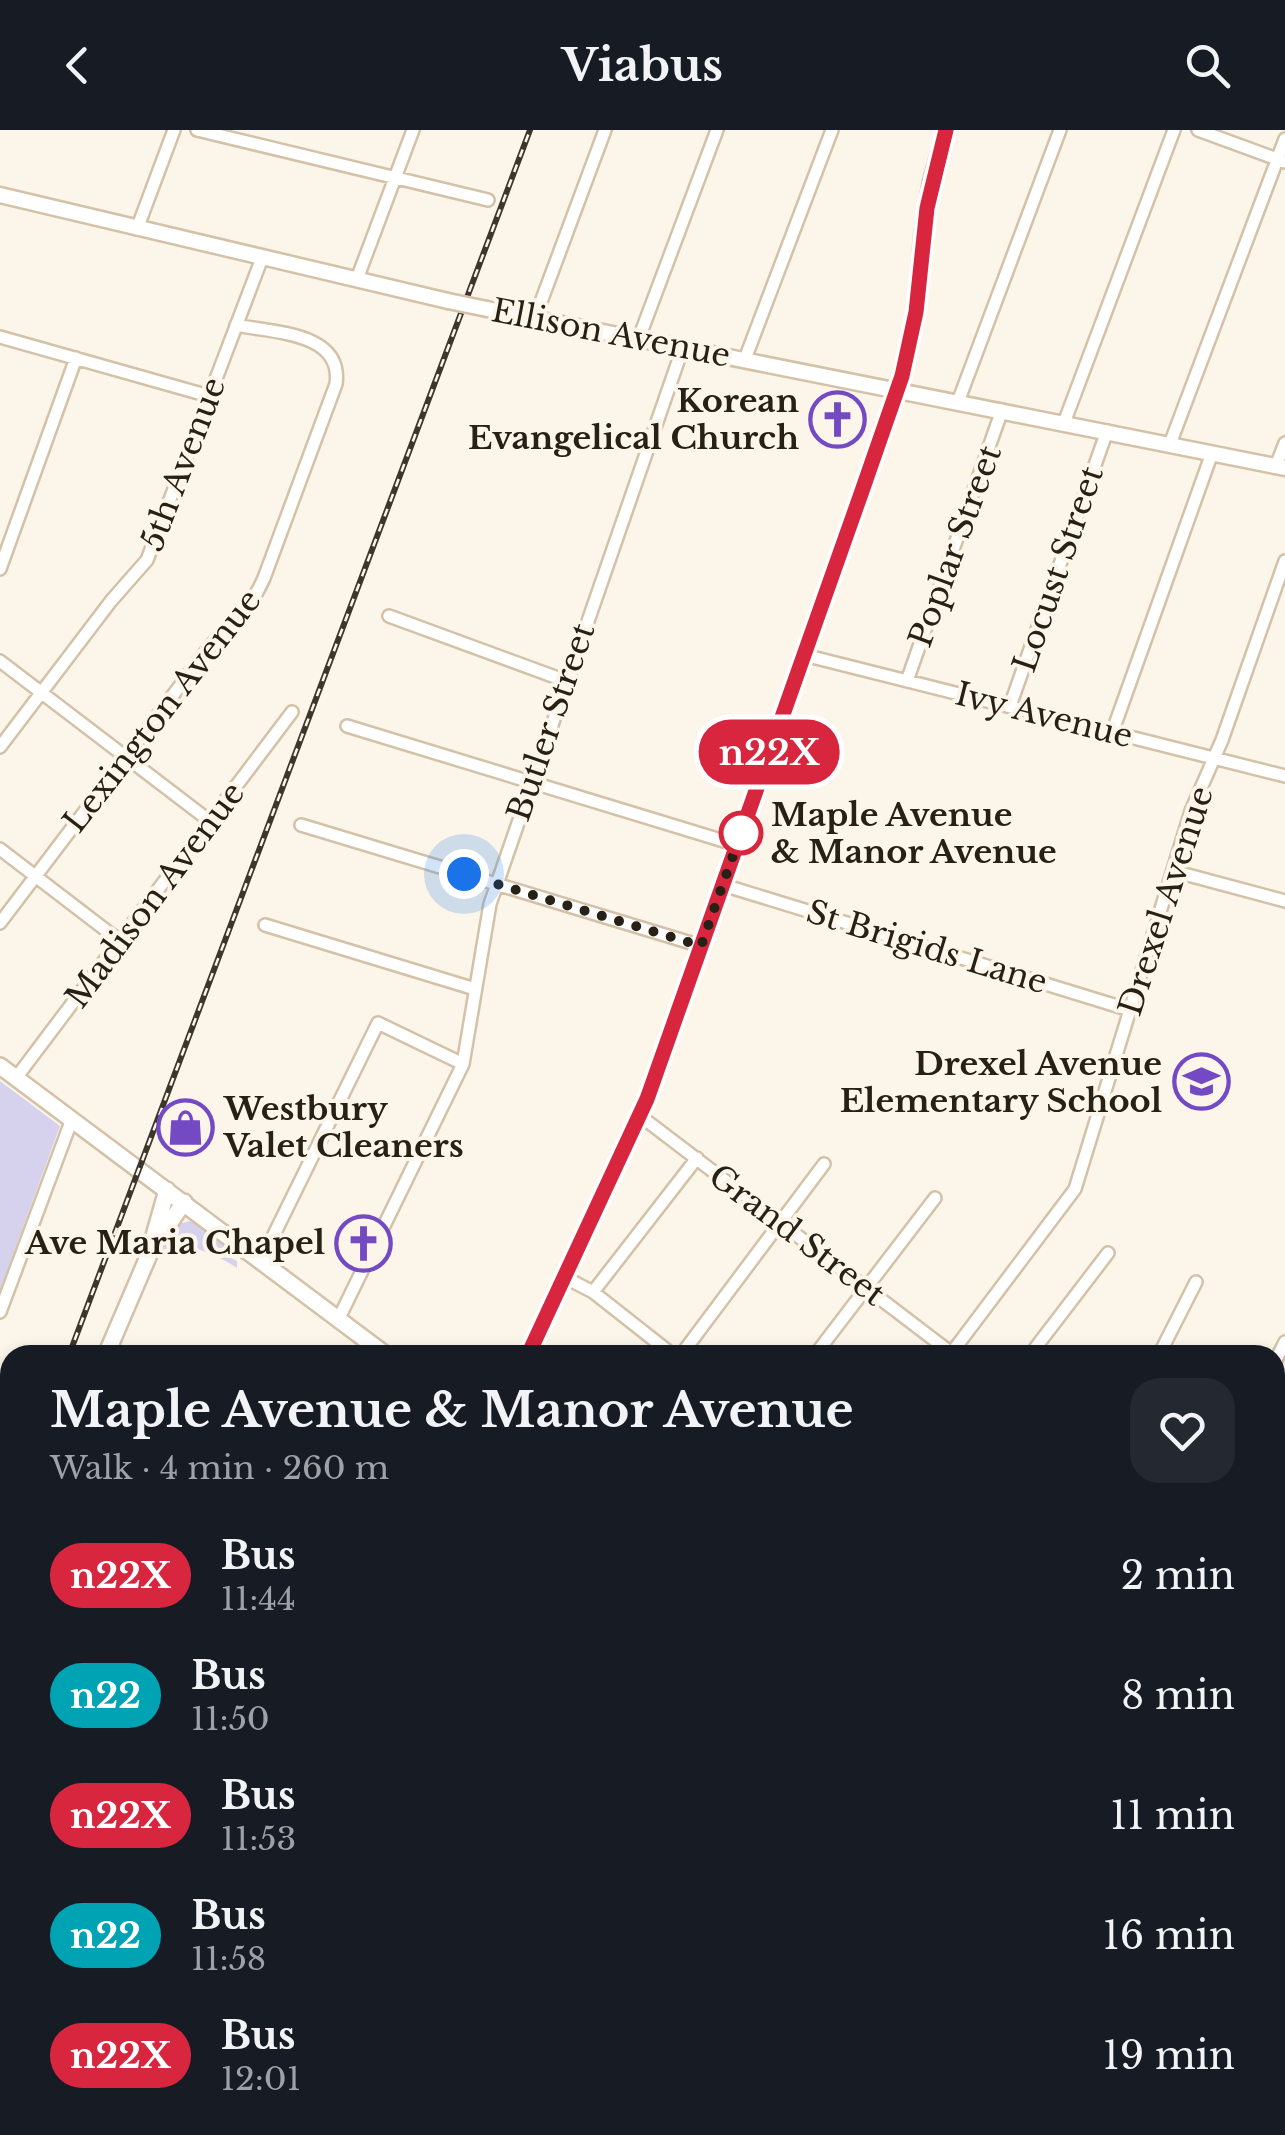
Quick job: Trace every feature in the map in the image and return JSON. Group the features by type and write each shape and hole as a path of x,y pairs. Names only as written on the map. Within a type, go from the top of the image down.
{"main road":[{"path":"533,1345 640,1115 896,389 916,312 923,233 946,130"},
{"path":"0,1066 339,1318 368,1345"},
{"path":"110,1345 148,1257 168,1190"},
{"path":"148,1257 184,1202"}],"street":[{"path":"137,229 174,130"},
{"path":"197,130 488,200"},
{"path":"357,279 413,130"},
{"path":"535,318 604,130"},
{"path":"639,338 718,130"},
{"path":"745,359 832,130"},
{"path":"958,402 1060,130"},
{"path":"1064,422 1174,130"},
{"path":"1198,130 1281,161"},
{"path":"1170,444 1281,161 1285,139"},
{"name":"Ellison Avenue","path":"0,195 448,301 1281,467"},
{"name":"5th Avenue","path":"0,746 147,560 262,258"},
{"name":"Lexington Avenue","path":"0,923 211,645 256,597 336,384 337,364 317,342 236,325"},
{"path":"0,336 210,396"},
{"name":"Butler Street","path":"339,1318 463,1064 496,884 683,347"},
{"path":"0,569 76,358"},
{"name":"Poplar Street","path":"907,681 1002,410"},
{"name":"Locust Street","path":"1010,706 1107,431"},
{"path":"1281,467 1285,442"},
{"path":"1112,732 1212,452"},
{"name":"Drexel Avenue","path":"959,1345 1076,1190 1191,811 1285,561"},
{"path":"389,616 566,680"},
{"name":"Ivy Avenue","path":"804,655 1285,776"},
{"path":"0,661 212,822"},
{"name":"Madison Avenue","path":"16,1078 292,712"},
{"path":"347,726 737,845"},
{"path":"301,825 701,946"},
{"path":"0,849 120,941"},
{"path":"1173,870 1285,901"},
{"name":"St Brigids Lane","path":"723,885 1130,1010"},
{"path":"264,925 476,990"},
{"path":"261,1261 378,1023 463,1064"},
{"name":"Grand Street","path":"640,1115 940,1345"},
{"path":"0,1312 72,1119"},
{"path":"593,1292 697,1158"},
{"path":"689,1345 824,1164"},
{"path":"823,1345 935,1198"},
{"path":"1038,1345 1108,1253"},
{"path":"564,1276 593,1292 660,1345"},
{"path":"1164,1345 1196,1282"}],"shaded area":[{"path":"0,1081 60,1126 0,1290"},
{"path":"190,1221 229,1245 227,1256 237,1261 237,1268 188,1246 172,1245 160,1258 157,1256 175,1225"}],"railway":[{"path":"73,1345 530,130"}],"bus line":[{"name":"n22X","path":"533,1345 647,1099 902,376 916,312 927,208 946,130"}],"place":[{"name":"Korean Evangelical Church","path":"838,419"},
{"name":"Maple Avenue & Manor Avenue","path":"741,833"},
{"name":"Drexel Avenue Elementary School","path":"1201,1082"},
{"name":"Westbury Valet Cleaners","path":"185,1127"},
{"name":"Ave Maria Chapel","path":"364,1243"}],"route":[{"path":"464,874 701,946 741,833"}]}
